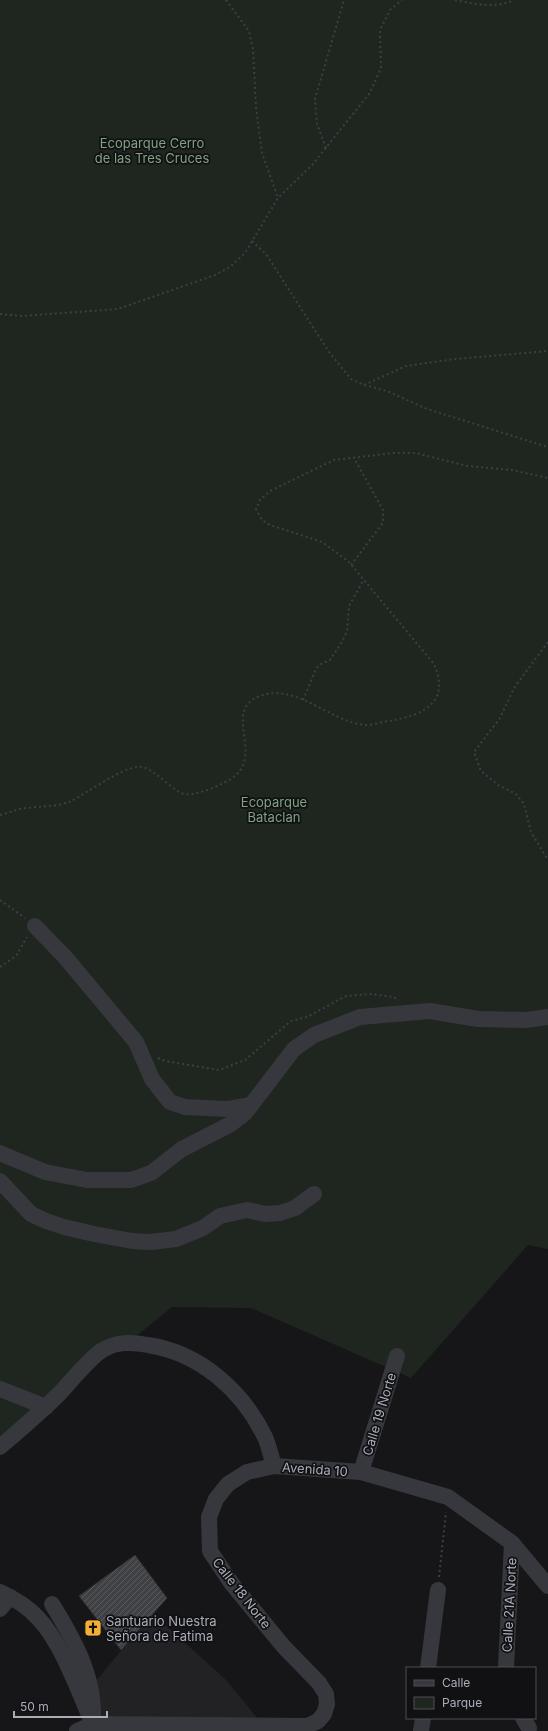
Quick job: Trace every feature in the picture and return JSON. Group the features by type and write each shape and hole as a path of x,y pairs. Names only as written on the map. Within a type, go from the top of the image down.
{"street":[{"path":"35,926 65,956 136,1042 152,1079 170,1102 185,1107 228,1109 251,1105"},
{"path":"0,1153 45,1172 87,1180 131,1180 151,1173 182,1148 230,1124 245,1114 294,1049 314,1035 360,1017 430,1011 478,1019 526,1020 548,1017"},
{"path":"0,1181 31,1214 46,1221 94,1234 132,1241 151,1242 182,1236 203,1228 220,1216 248,1210 265,1214 280,1213 295,1208 314,1194"},
{"name":"Avenida 10","path":"0,1447 46,1407 101,1351 113,1346 130,1342 158,1346 192,1360 211,1371 233,1390 251,1413 262,1432 274,1466 361,1472 448,1497 512,1543 548,1586"},
{"name":"Calle 19 Norte","path":"361,1472 397,1356"},
{"path":"0,1390 46,1407"},
{"name":"Calle 18 Norte","path":"93,1724 308,1726 318,1721 324,1714 327,1704 326,1694 319,1684 284,1647 232,1584 210,1551 209,1517 216,1500 228,1484 247,1472 274,1466"},
{"name":"Calle 21A Norte","path":"506,1667 512,1543"},
{"path":"428,1667 438,1590"},
{"path":"3,1599 38,1617 54,1639 93,1724"},
{"path":"52,1604 73,1637 84,1668 93,1704 93,1724"},
{"path":"421,1731 423,1719"},
{"path":"77,1731 93,1724"}],"path":[{"path":"226,0 249,32 254,49 256,107 262,153 278,198"},
{"path":"326,148 317,124 315,99 344,0"},
{"path":"0,314 22,316 118,310 215,275 230,267 245,253 278,198 312,165 370,93 381,68 380,30 390,10 402,0"},
{"path":"455,0 482,6 510,2 514,0"},
{"path":"252,241 266,254 329,352 351,379 364,386 388,390 427,409 548,447"},
{"path":"364,386 406,366 455,358 548,351"},
{"path":"0,815 24,808 69,802 127,770 138,767 150,769 182,794 199,793 229,780 241,772 247,756 242,730 244,711 249,703 260,696 274,693 303,700 351,722 366,725 411,717 434,703 439,694 440,677 434,664 352,565 322,542 270,525 262,520 256,509 260,500 270,491 334,460 394,453 416,453 467,466 512,470 548,478"},
{"path":"352,565 383,523 384,517 380,503 354,458"},
{"path":"303,700 316,669 319,665 330,660 342,642 347,631 349,606 364,579"},
{"path":"548,642 514,688 500,718 474,752 481,771 498,784 516,794 524,804 532,832 548,860"},
{"path":"0,900 35,926 16,956 0,967"},
{"path":"140,1051 165,1061 219,1070 245,1060 291,1021 307,1017 346,996 370,994 394,997 408,1013"},
{"path":"438,1590 448,1497"}],"shaded area":[{"path":"152,1613 226,1680 263,1725 93,1724 91,1687"}],"green space":[{"name":"Ecoparque Bataclan","path":"0,0 548,0 548,1249 528,1245 411,1378 251,1308 172,1307 129,1342 113,1346 0,1447"}],"building":[{"path":"135,1555 167,1598 121,1650 79,1596"}],"place":[{"name":"Santuario Nuestra Señora de Fatima","path":"93,1628"}],"park label":[{"name":"Ecoparque Cerro de las Tres Cruces","path":"152,150"}]}
